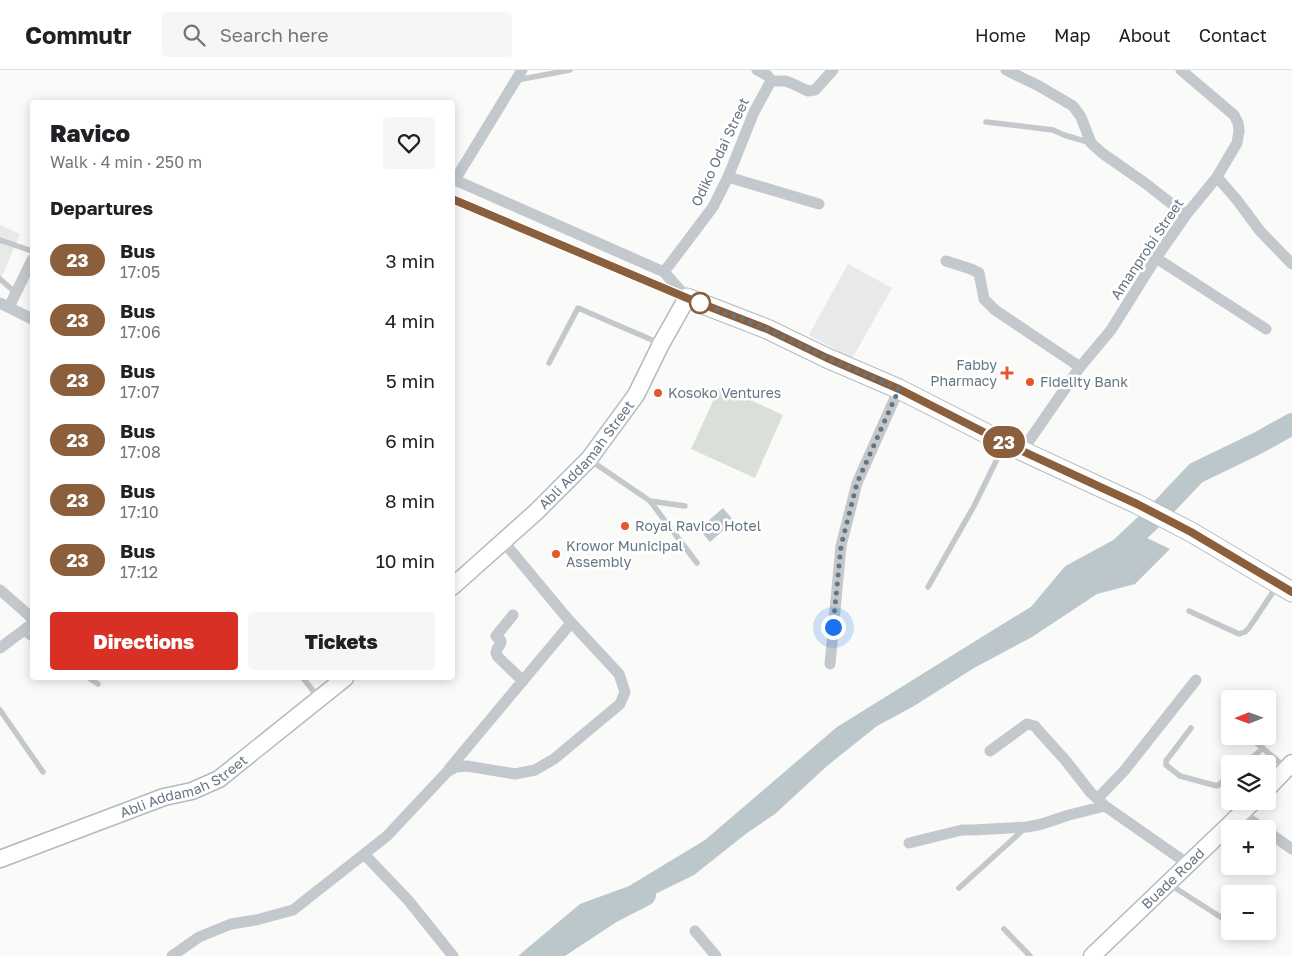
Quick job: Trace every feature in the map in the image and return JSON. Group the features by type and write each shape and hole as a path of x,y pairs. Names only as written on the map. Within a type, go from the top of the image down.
{"main road":[{"path":"687,298 767,329 827,358 899,389 1005,443 1137,504 1191,532 1285,588"}],"street":[{"path":"757,70 768,76 771,81 791,83 808,90 815,90 833,70"},
{"path":"1006,70 1039,86 1073,106 1080,116 1091,143 1186,215"},
{"name":"Amanprobi Street","path":"1022,451 1080,366 1111,330 1156,258 1186,215 1217,177 1237,143 1239,131 1234,115 1181,70"},
{"path":"519,75 455,180 664,272 687,298"},
{"name":"Odiko Odai Street","path":"664,272 713,207 728,177 754,112 771,81"},
{"path":"728,177 819,204"},
{"path":"1217,177 1260,231 1280,254 1292,264"},
{"path":"1156,258 1266,329"},
{"path":"946,261 979,273 984,300 1080,366"},
{"path":"30,264 16,293 4,305 30,318"},
{"name":"Abli Addamah Street","path":"456,578 536,512 590,459 636,395 661,344 687,298"},
{"path":"830,664 841,546 857,483 899,389"},
{"path":"447,772 456,767 467,766 514,774 534,770 554,759 620,704 626,692 619,674 571,623 503,541"},
{"path":"0,590 30,616"},
{"path":"513,615 496,636 501,641 501,644 496,653 523,681"},
{"path":"172,956 199,937 231,924 256,920 293,910 388,836 447,772 571,623"},
{"path":"0,648 30,626"},
{"name":"Abli Addamah Street","path":"0,858 164,797 192,791 219,779 343,680"},
{"path":"909,844 952,831 1027,827 1042,824 1101,803 1196,680"},
{"path":"990,751 1027,724 1035,726 1066,761 1090,793 1101,803 1188,864"},
{"path":"1276,779 1289,765"},
{"name":"Buade Road","path":"1092,956 1246,810"},
{"path":"1242,814 1250,820"},
{"path":"1276,838 1292,849"},
{"path":"364,854 408,900 453,956"},
{"path":"695,931 716,956"}],"lane":[{"path":"519,75 570,70"},
{"path":"986,122 1052,130 1091,143"},
{"path":"0,240 30,250"},
{"path":"0,278 16,293"},
{"path":"549,363 578,308 661,344"},
{"path":"928,587 974,506 1005,443"},
{"path":"590,459 650,501 697,563"},
{"path":"650,501 685,506"},
{"path":"1189,611 1239,634 1249,628 1285,588"},
{"path":"22,632 30,638"},
{"path":"92,680 98,684"},
{"path":"305,680 319,699"},
{"path":"0,710 43,772"},
{"path":"1191,728 1166,761 1166,765 1180,776 1217,786 1221,784"},
{"path":"1259,745 1289,765"},
{"path":"1255,755 1263,748"},
{"path":"959,888 1027,827"},
{"path":"1169,884 1221,917"},
{"path":"1004,929 1030,956"}],"shaded area":[{"path":"0,225 20,234 0,281"},
{"path":"848,264 892,288 852,359 809,335"},
{"path":"720,386 783,415 755,478 691,449"},
{"path":"723,508 734,521 710,542 699,529"},
{"path":"1147,538 1170,549 1135,584 1097,594 1032,637 974,668 914,706 877,726 827,766 775,814 747,833 694,875 643,900 592,919 576,938 555,956 518,956 580,904 629,886 705,840 837,727 1106,561"}],"waterway":[{"path":"1041,612 1072,575 1120,549 1196,473 1292,424"},
{"path":"545,956 610,913 645,895"}],"bus line":[{"name":"23","path":"455,200 687,298 767,329 827,358 899,389 1005,443 1137,504 1191,532 1292,592"}],"place":[{"name":"Fabby Pharmacy","path":"1007,373"},
{"name":"Fidelity Bank","path":"1030,382"},
{"name":"Kosoko Ventures","path":"658,393"},
{"name":"Royal Ravico Hotel","path":"625,526"},
{"name":"Krowor Municipal Assembly","path":"556,554"}],"route":[{"path":"700,303 767,329 827,358 899,389 857,483 841,546 833,627"}]}
